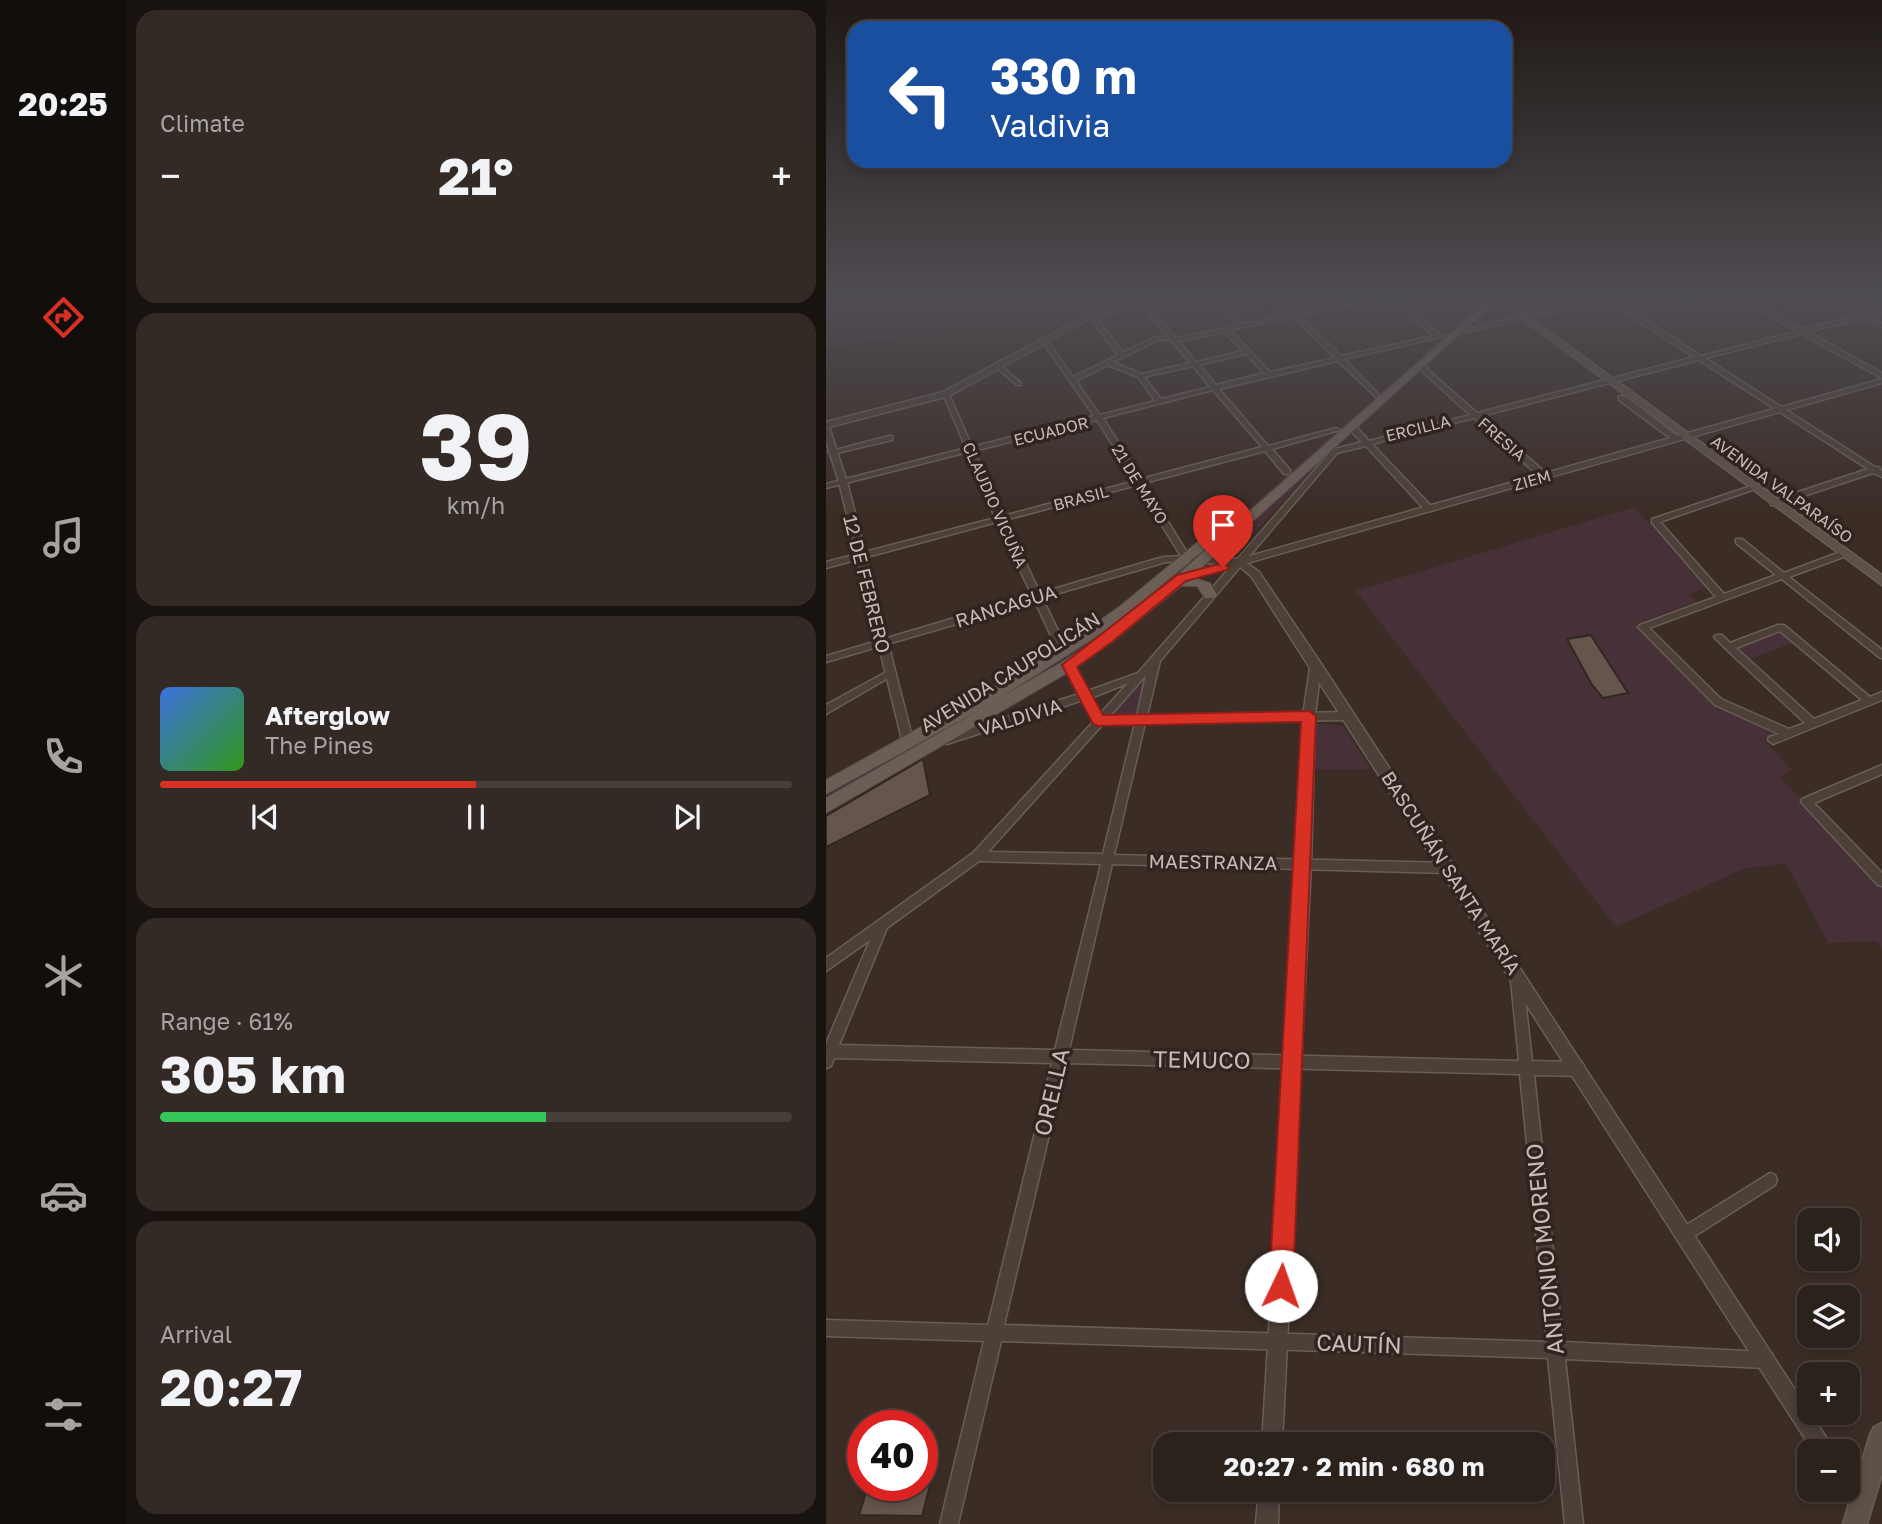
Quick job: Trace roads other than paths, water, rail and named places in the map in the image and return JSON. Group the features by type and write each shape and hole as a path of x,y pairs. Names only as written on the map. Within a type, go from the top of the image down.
{"main road":[{"name":"AVENIDA CAUPOLICÁN","path":"826,788 907,741 1072,656 1086,638 1151,590 1405,368"},
{"name":"AVENIDA VALPARAÍSO","path":"1586,368 1881,580"},
{"name":"AVENIDA CAUPOLICÁN","path":"826,806 938,743 1066,659 1107,639 1180,580 1411,374 1425,370"},
{"name":"AVENIDA VALPARAÍSO","path":"1605,382 1622,398 1663,422"},
{"path":"1180,580 1201,582 1206,585 1210,595"},
{"path":"876,777 897,761 907,741"},
{"path":"1855,1505 1882,1435"}],"street":[{"path":"826,426 946,394 994,368"},
{"path":"1000,368 1019,384"},
{"name":"21 DE MAYO","path":"1064,368 1099,418 1137,483 1187,559"},
{"path":"1072,380 1096,368"},
{"path":"1122,368 1140,376 1159,402"},
{"path":"1140,376 1178,368"},
{"path":"1196,368 1287,472"},
{"path":"1263,368 1269,374"},
{"name":"ECUADOR","path":"826,486 1295,368"},
{"path":"1350,368 1376,395"},
{"name":"ERCILLA","path":"1320,455 1366,441 1660,368"},
{"path":"1716,368 1878,468 1882,475"},
{"path":"1863,368 1882,379"},
{"name":"FRESIA","path":"1425,370 1545,477"},
{"name":"ZIEM","path":"1180,580 1882,379"},
{"name":"CLAUDIO VICUÑA","path":"946,394 1036,597 1098,720"},
{"name":"AVENIDA VALPARAÍSO","path":"1622,398 1680,438"},
{"name":"12 DE FEBRERO","path":"826,426 843,482 859,557 907,741"},
{"path":"1352,427 1430,509"},
{"name":"BRASIL","path":"826,565 1336,430"},
{"path":"832,452 889,438"},
{"path":"826,965 977,856 1155,660 1335,451"},
{"path":"1774,502 1878,468"},
{"path":"1722,598 1656,521 1754,488"},
{"path":"1739,541 1882,655"},
{"path":"1787,733 1718,702 1643,626 1843,554"},
{"name":"RANCAGUA","path":"826,659 1166,559 1187,559"},
{"path":"1187,559 1240,562"},
{"name":"BASCUÑÁN SANTA MARÍA","path":"1240,562 1255,574 1316,665 1817,1439"},
{"path":"1771,619 1869,701"},
{"path":"1729,647 1781,627"},
{"path":"1719,637 1813,724"},
{"name":"ORELLA","path":"948,1524 1155,660"},
{"path":"1273,1432 1304,864 1309,716 1316,665"},
{"path":"826,710 890,673"},
{"name":"VALDIVIA","path":"938,743 1085,696 1141,675"},
{"path":"1773,740 1882,696"},
{"path":"1098,720 1349,716"},
{"path":"1882,769 1807,802 1882,881"},
{"name":"MAESTRANZA","path":"977,856 1448,868"},
{"path":"827,1055 882,926"},
{"name":"ANTONIO MORENO","path":"1516,973 1574,1524"},
{"name":"TEMUCO","path":"827,1055 1060,1057 1578,1069"},
{"path":"1685,1234 1770,1180"},
{"name":"CAUTÍN","path":"826,1328 1555,1350 1766,1360"},
{"path":"1267,1524 1268,1502"}]}
